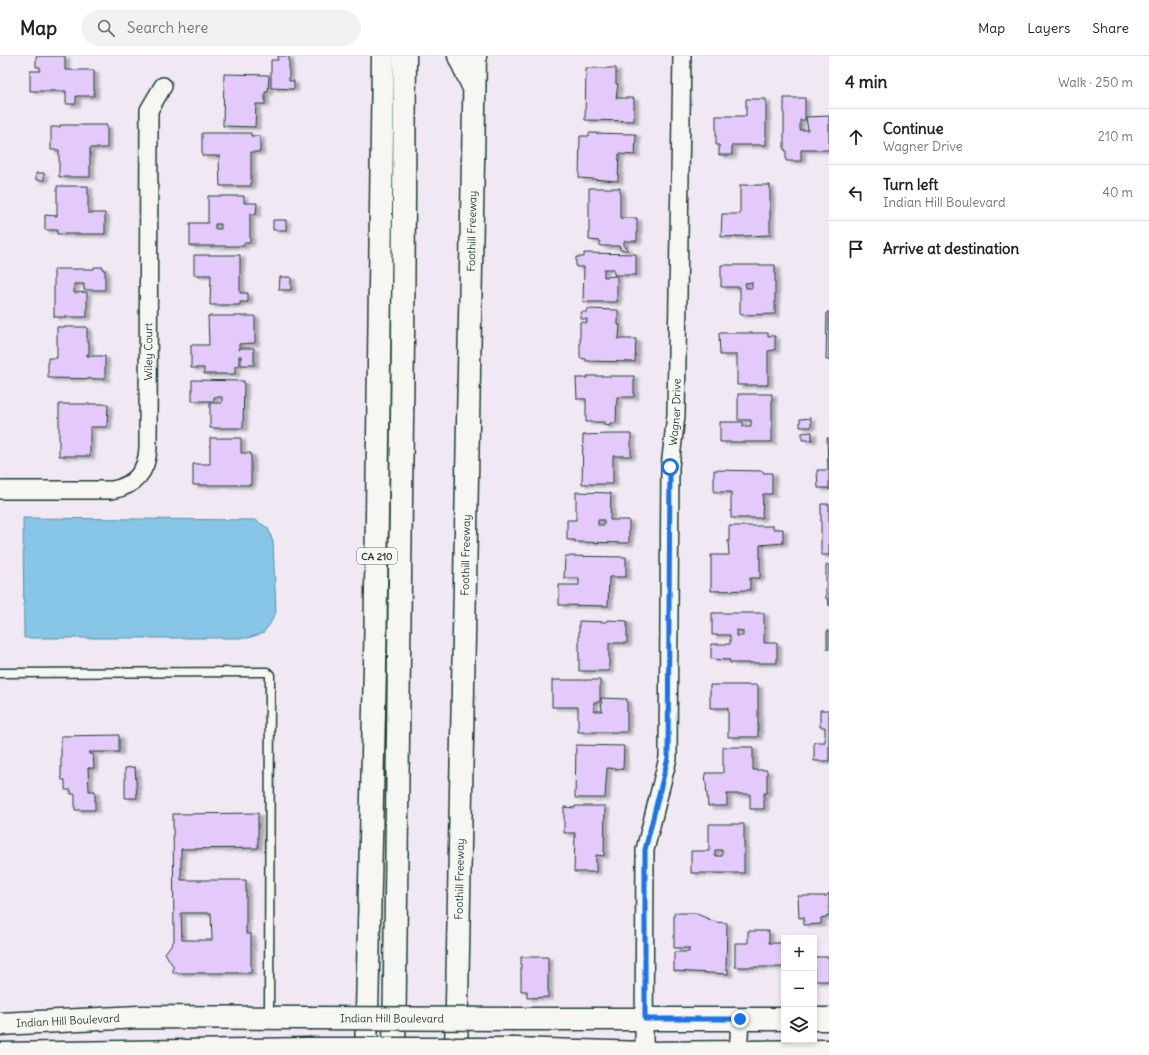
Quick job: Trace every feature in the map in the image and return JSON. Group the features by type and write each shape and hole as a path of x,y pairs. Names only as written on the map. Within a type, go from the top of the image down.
{"main road":[{"name":"CA 210","path":"366,1055 375,668 383,56"},
{"path":"394,1055 405,56"},
{"path":"459,56 475,91"},
{"name":"Foothill Freeway","path":"456,1055 475,56"},
{"name":"Indian Hill Boulevard","path":"0,1024 140,1017 781,1019"},
{"path":"817,1019 829,1019"},
{"path":"0,1054 308,1049 514,1050 738,1054 829,1051"}],"street":[{"name":"Wagner Drive","path":"644,1053 645,850 668,758 670,467 676,415 682,56"},
{"name":"Wiley Court","path":"0,490 112,490 127,486 134,481 144,467 148,448 149,110 163,86"},
{"path":"738,1054 740,1019"}],"lane":[{"path":"0,673 267,672 271,679 269,790 269,1018"}],"water":[{"path":"23,518 255,520 268,528 273,542 276,612 270,624 263,633 248,638 24,638"}],"building":[{"path":"36,56 65,56 65,70 94,70 94,96 76,96 76,104 66,104 66,91 30,91 30,71 40,71 40,67 36,67"},
{"path":"278,56 289,56 289,81 294,81 294,89 271,88 271,60 278,60"},
{"path":"586,68 616,68 616,84 618,84 616,98 634,98 634,121 585,120"},
{"path":"224,74 269,75 268,92 265,92 265,104 256,104 255,127 223,126"},
{"path":"784,98 805,98 805,120 800,120 800,130 808,130 806,117 829,116 829,150 801,150 801,161 786,161 786,150 784,150"},
{"path":"746,99 766,99 766,145 732,145 732,155 719,155 719,145 716,145 716,116 746,116"},
{"path":"60,125 107,125 107,148 90,148 90,177 59,177 59,150 51,150 51,127 60,127"},
{"path":"202,133 251,133 251,136 260,136 260,152 251,152 251,186 220,186 220,156 202,156"},
{"path":"589,133 636,134 635,155 619,154 618,181 579,178 580,136 589,136"},
{"path":"36,173 44,173 44,180 36,180"},
{"path":"740,185 770,185 770,235 721,237 722,214 740,214"},
{"path":"57,186 88,186 88,213 105,213 105,234 57,234 57,230 45,230 45,215 57,216"},
{"path":"589,188 620,188 620,218 637,218 637,241 624,241 624,247 627,247 627,250 620,250 620,246 600,246 600,241 589,240"},
{"path":"208,196 244,196 244,203 257,203 256,214 250,214 250,243 244,243 244,246 190,246 190,223 208,223","holes":["215,224 221,224 221,229 215,229"]},
{"path":"273,220 286,220 286,230 273,230"},
{"path":"584,253 636,254 636,275 614,275 614,269 604,269 604,277 617,276 617,302 583,302 584,267 576,267 576,257 584,257"},
{"path":"194,255 240,255 240,293 248,293 248,302 240,302 240,305 210,305 211,275 194,275"},
{"path":"721,265 775,265 775,314 740,315 740,287 721,287","holes":["752,282 752,288 746,288 745,283"]},
{"path":"94,267 103,267 103,270 105,270 105,290 84,290 84,284 74,284 74,293 87,292 87,317 54,317 54,269 94,269"},
{"path":"280,277 291,277 291,290 279,290"},
{"path":"587,309 618,310 618,325 620,325 618,339 636,339 635,362 586,361 586,359 580,358 580,322 587,323 587,319 581,319 581,312 587,312"},
{"path":"827,312 829,312 829,360 826,360"},
{"path":"208,316 255,316 255,343 239,344 239,350 241,348 254,348 254,365 241,365 241,356 239,356 239,366 235,366 235,374 204,374 204,368 191,368 191,345 209,345"},
{"path":"57,327 87,327 89,354 87,354 87,356 105,356 105,379 48,378 48,358 57,358"},
{"path":"719,333 768,333 768,336 775,336 775,350 768,351 768,385 737,385 737,355 720,355"},
{"path":"587,376 634,376 634,397 617,397 616,423 610,423 610,426 604,425 604,422 586,422 586,399 577,399 576,378 587,378"},
{"path":"192,380 244,381 243,428 210,428 210,403 222,403 222,397 214,397 214,401 192,401"},
{"path":"738,394 772,394 772,442 720,442 720,422 743,422 743,426 751,426 751,420 738,420"},
{"path":"59,404 108,404 107,427 90,427 90,456 59,456"},
{"path":"811,418 811,427 800,427 800,419"},
{"path":"812,432 812,440 802,440 802,433"},
{"path":"631,434 631,456 613,456 613,484 582,484 583,435"},
{"path":"210,438 241,438 241,453 251,453 251,485 193,485 193,464 210,464"},
{"path":"827,438 829,438 829,490 828,488 818,488 817,470 828,470"},
{"path":"714,470 763,471 763,473 772,473 772,494 763,494 762,518 731,518 731,492 714,492"},
{"path":"576,492 611,493 610,520 629,520 629,543 575,542 575,540 567,540 567,520 576,520","holes":["598,520 604,520 604,525 598,525"]},
{"path":"821,504 829,504 829,555 821,555"},
{"path":"729,526 773,526 773,529 783,529 783,543 760,545 760,578 750,578 750,590 711,591 711,555 729,555"},
{"path":"565,556 626,557 626,577 609,577 608,606 559,605 559,585 579,585 579,578 564,578"},
{"path":"826,565 829,565 829,599 826,599"},
{"path":"712,613 764,613 764,643 777,643 777,663 730,663 730,660 711,659 711,644 730,644 730,635 712,635","holes":["736,630 743,631 743,636 736,636"]},
{"path":"607,620 627,621 627,643 609,643 609,671 579,671 579,621 607,622"},
{"path":"827,631 829,631 829,649 827,649"},
{"path":"552,680 600,680 600,702 594,702 594,711 602,711 601,698 627,699 627,732 578,732 578,707 552,707"},
{"path":"710,685 758,685 758,737 728,737 728,708 710,708"},
{"path":"820,710 829,710 829,761 814,761 814,742 825,742 825,727 820,727"},
{"path":"119,735 119,752 89,752 89,754 93,754 94,768 88,768 89,791 95,791 95,810 75,810 75,794 71,794 71,790 65,790 65,780 62,780 61,775 61,736"},
{"path":"576,745 624,746 623,769 607,768 605,798 575,798"},
{"path":"723,747 753,747 753,770 767,770 767,793 764,793 764,809 750,809 750,794 727,794 727,806 708,806 705,773 723,773"},
{"path":"135,767 137,798 125,798 125,768"},
{"path":"575,806 605,806 604,856 596,855 596,872 574,872 575,833 564,833 564,807 575,808"},
{"path":"258,813 258,848 181,849 181,880 246,880 246,934 251,934 251,973 173,973 173,966 165,953 174,941 173,814","holes":["181,913 211,913 212,940 182,940"]},
{"path":"709,824 744,824 744,873 691,873 691,851 709,851","holes":["715,850 722,850 722,856 715,856"]},
{"path":"829,893 829,916 821,918 821,924 804,925 804,917 799,918 798,896 826,896"},
{"path":"674,913 695,913 715,922 727,923 726,969 728,969 728,974 674,971 674,952 689,952 689,948 674,948"},
{"path":"748,931 769,931 769,943 781,943 781,967 735,967 735,943 748,943"},
{"path":"521,957 548,957 548,997 527,998 527,991 521,991"},
{"path":"817,957 829,957 829,981 817,981"}],"route":[{"path":"670,467 668,758 645,850 645,1019 740,1019"}]}
